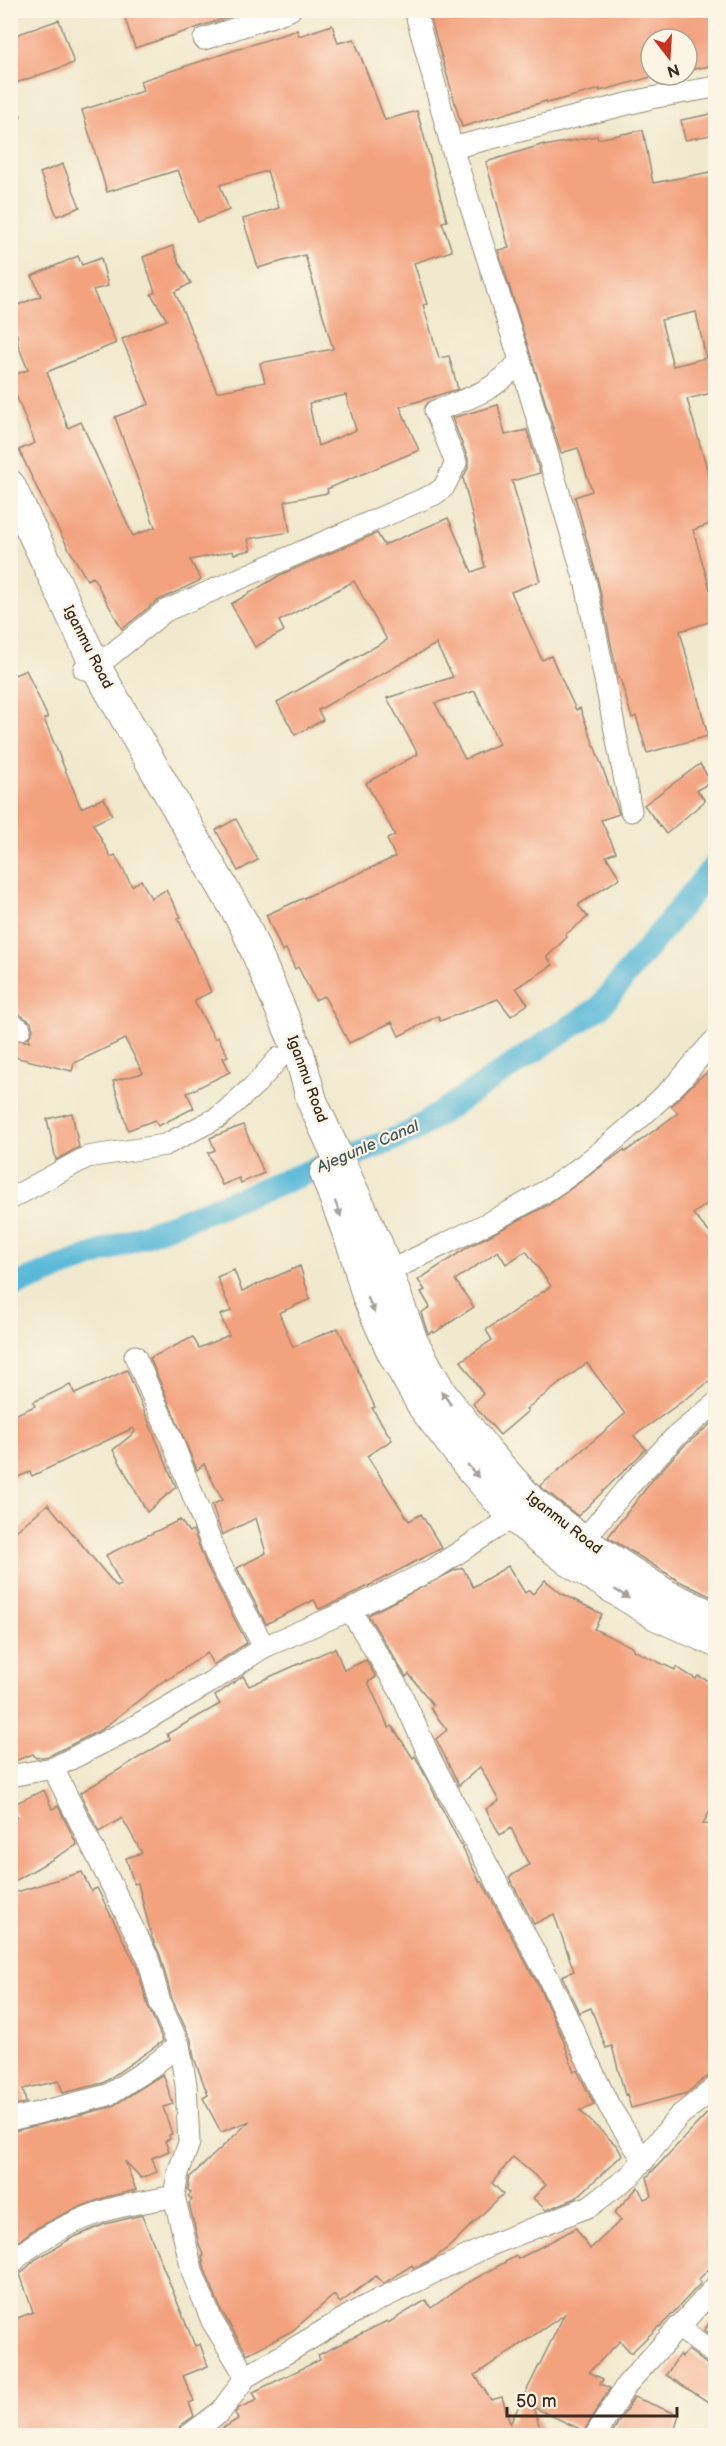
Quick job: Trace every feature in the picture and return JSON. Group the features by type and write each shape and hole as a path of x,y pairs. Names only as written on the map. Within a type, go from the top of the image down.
{"main road":[{"name":"Iganmu Road","path":"10,485 90,668 245,926 299,1053 304,1098"},
{"name":"Iganmu Road","path":"10,518 232,926 279,1058 304,1098 365,1246 388,1272 413,1342 442,1394 489,1454 530,1500 583,1541 667,1595 716,1618"},
{"name":"Iganmu Road","path":"365,1246 367,1296 392,1352 423,1407 471,1469 513,1517 569,1561 656,1615 716,1642"}],"street":[{"path":"204,39 290,10"},
{"path":"415,10 452,148 520,360 586,584 631,811"},
{"path":"452,148 651,98 716,87"},
{"path":"90,668 165,612 435,494 444,487 456,463 435,411 486,392 511,373 520,360"},
{"path":"388,1272 561,1181 642,1116 675,1085 716,1039"},
{"path":"10,1199 87,1157 165,1145 174,1141 219,1117 257,1083 279,1058"},
{"path":"135,1356 171,1438 217,1558 264,1647"},
{"path":"583,1541 625,1490 675,1437 716,1403"},
{"path":"10,1776 53,1768 150,1718 264,1647 350,1610 435,1568 513,1517"},
{"path":"350,1610 400,1691 432,1762 549,1979 609,2106 644,2161"},
{"path":"53,1768 148,1958 160,2003 179,2045 186,2085 189,2143 178,2173 174,2196 193,2274 212,2321 246,2377"},
{"path":"10,2120 108,2095 151,2067 179,2045"},
{"path":"188,2436 221,2411 246,2377 360,2309 443,2267 590,2206 631,2175 679,2116 716,2087"},
{"path":"10,2266 30,2247 101,2212 174,2196"},
{"path":"596,2436 627,2384 716,2286"},
{"path":"678,2327 716,2355"}],"lane":[{"path":"10,337 10,346"}],"building":[{"path":"122,10 237,10 238,14 135,48"},
{"path":"428,10 507,10 508,16 533,10 716,10 716,65 699,68 699,27 639,27 639,80 547,103 546,101 462,127"},
{"path":"59,20 74,63 10,85 10,37"},
{"path":"332,25 338,43 354,39 385,120 417,111 447,221 442,222 452,251 414,263 427,304 423,305 439,358 449,356 458,389 400,407 419,450 327,489 328,493 285,501 290,532 248,539 251,550 234,554 233,551 190,560 201,580 157,601 122,629 93,577 87,580 70,551 19,450 35,443 10,380 10,376 28,370 18,345 17,334 10,328 10,308 41,296 32,276 78,256 82,265 101,258 108,286 93,290 116,343 47,372 68,428 81,422 133,536 155,527 115,417 149,404 122,339 167,320 151,294 155,292 143,257 173,246 179,263 191,283 175,292 217,392 265,382 260,363 333,349 305,255 258,268 243,219 279,208 267,171 220,185 229,210 198,222 178,170 107,192 82,110 143,91 140,81 297,30 299,36","holes":["346,395 356,430 318,446 309,403"]},
{"path":"716,113 716,134 685,140 681,120"},
{"path":"643,130 653,183 716,171 716,392 687,399 716,500 716,522 693,530 710,589 716,587 716,620 680,631 708,736 647,753 636,716 632,718 620,678 618,678 598,581 575,497 592,491 578,448 561,453 498,250 509,248 486,162 544,144 544,146 597,136 598,139","holes":["696,312 706,358 673,366 661,320"]},
{"path":"63,164 80,207 57,216 40,173"},
{"path":"498,405 505,435 527,430 540,473 512,481 540,581 511,592 542,660 551,656 576,710 580,708 619,814 601,820 616,852 606,856 620,878 578,905 588,917 565,935 567,937 547,957 553,965 516,988 528,1004 511,1016 498,999 440,1021 438,1016 399,1036 392,1022 349,1043 324,996 315,1000 298,967 295,969 286,949 282,951 266,915 395,857 387,839 395,835 366,783 418,754 387,698 453,677 436,644 318,710 323,720 295,735 277,702 387,640 354,581 279,621 284,631 255,647 231,604 280,575 377,533 384,545 448,518 472,572 485,567 463,478 468,468 468,459 452,418","holes":["475,691 499,744 465,759 435,703"]},
{"path":"26,670 48,718 44,719 81,808 104,798 112,815 93,824 111,857 115,855 132,886 141,880 151,898 166,890 181,917 178,918 211,992 195,1000 195,1003 215,1039 218,1037 228,1056 223,1058 230,1072 187,1093 194,1108 158,1126 155,1120 128,1130 113,1081 143,1073 125,1039 74,1063 72,1071 10,1056 10,1038 30,1042 28,1039 33,1030 31,1022 16,1012 10,1000 10,677"},
{"path":"700,764 711,782 697,790 705,801 666,834 644,805"},
{"path":"236,819 258,860 238,871 216,830"},
{"path":"716,1067 716,1197 693,1214 716,1240 716,1377 634,1436 646,1449 578,1516 540,1486 625,1414 587,1363 526,1409 528,1411 500,1435 473,1404 483,1394 461,1361 492,1340 486,1330 551,1286 526,1251 506,1264 498,1251 455,1280 474,1307 434,1333 433,1331 428,1334 421,1313 430,1307 421,1292 425,1290 418,1280 468,1247 548,1205 624,1150 625,1152 678,1113 671,1106 698,1079"},
{"path":"72,1113 79,1147 56,1160 47,1119"},
{"path":"243,1125 264,1173 241,1183 239,1178 222,1185 208,1153 215,1150 210,1138"},
{"path":"300,1266 310,1299 279,1313 293,1347 338,1328 375,1407 372,1408 392,1440 367,1456 409,1521 421,1514 442,1548 345,1598 319,1609 314,1600 266,1624 237,1568 266,1553 256,1518 222,1535 212,1505 222,1500 204,1464 197,1470 150,1358 193,1337 199,1348 229,1335 220,1315 231,1311 217,1277 234,1270 242,1291"},
{"path":"127,1370 176,1487 147,1512 113,1450 135,1432 133,1428 32,1476 30,1472 10,1480 10,1417 35,1406 33,1402 70,1385 75,1394"},
{"path":"716,1420 716,1587 710,1596 679,1581 608,1537 654,1478 684,1446"},
{"path":"48,1504 117,1587 121,1585 106,1555 180,1520 189,1532 193,1530 206,1564 247,1643 213,1665 207,1653 166,1679 102,1729 49,1756 36,1758 33,1754 10,1763 10,1536"},
{"path":"508,1566 525,1593 529,1590 533,1594 545,1580 561,1593 602,1614 594,1629 675,1670 676,1667 696,1679 698,1676 716,1684 716,1799 703,1824 716,1825 716,2074 704,2079 687,2093 631,2108 627,2094 625,2095 612,2046 606,2048 591,2008 579,2013 562,1976 574,1971 554,1914 534,1924 509,1877 529,1865 511,1828 500,1835 486,1809 499,1801 480,1767 459,1785 436,1739 447,1730 430,1708 433,1705 409,1674 406,1677 368,1615 455,1570 463,1568 473,1587"},
{"path":"335,1648 344,1670 366,1660 376,1677 368,1682 389,1728 392,1726 413,1758 415,1756 480,1882 538,1985 563,2039 574,2072 577,2070 594,2104 580,2111 617,2146 622,2155 576,2198 546,2210 533,2198 546,2185 513,2157 492,2183 503,2194 450,2246 433,2259 414,2268 412,2265 383,2284 376,2276 340,2303 334,2295 292,2331 247,2354 222,2312 205,2270 202,2257 204,2256 189,2203 192,2200 188,2196 191,2193 188,2190 190,2177 250,2121 221,2132 203,2098 208,2095 194,2058 191,2040 172,1999 160,1955 152,1938 138,1883 134,1884 126,1858 142,1853 122,1818 99,1832 80,1793 170,1739 167,1734 220,1704 215,1696 243,1676 249,1686"},
{"path":"44,1790 52,1809 58,1806 77,1845 10,1884 10,1821 17,1817 12,1805"},
{"path":"82,1872 91,1891 97,1888 137,1967 148,2006 163,2041 103,2083 63,2093 59,2081 23,2089 26,2103 10,2107 10,1894"},
{"path":"163,2074 173,2104 163,2107 172,2134 169,2135 170,2139 165,2141 169,2151 152,2158 157,2172 141,2178 125,2161 136,2190 106,2197 72,2210 33,2230 11,2247 10,2132 111,2107"},
{"path":"716,2104 716,2262 698,2280 701,2283 660,2327 631,2353 620,2341 589,2372 603,2379 600,2384 610,2388 584,2431 533,2407 543,2436 210,2436 238,2419 235,2413 239,2408 257,2400 253,2392 320,2360 318,2355 387,2321 388,2323 426,2300 431,2308 464,2285 516,2256 518,2259 576,2228 590,2249 621,2220 614,2213 638,2187 644,2199 652,2196 647,2177","holes":["564,2315 510,2424 502,2397 491,2400 475,2375"]},
{"path":"142,2215 195,2346 200,2344 208,2366 183,2376 194,2401 189,2403 194,2416 180,2426 176,2436 10,2436 10,2321 33,2312 20,2274 36,2259 70,2239 105,2224"},
{"path":"716,2315 716,2339 704,2330"},
{"path":"688,2350 708,2365 716,2368 716,2407 666,2375 679,2355 682,2357"},
{"path":"634,2397 679,2415 673,2436 610,2436"}],"waterway":[{"name":"Ajegunle Canal","path":"10,1287 410,1133 599,1008 716,864"}]}
